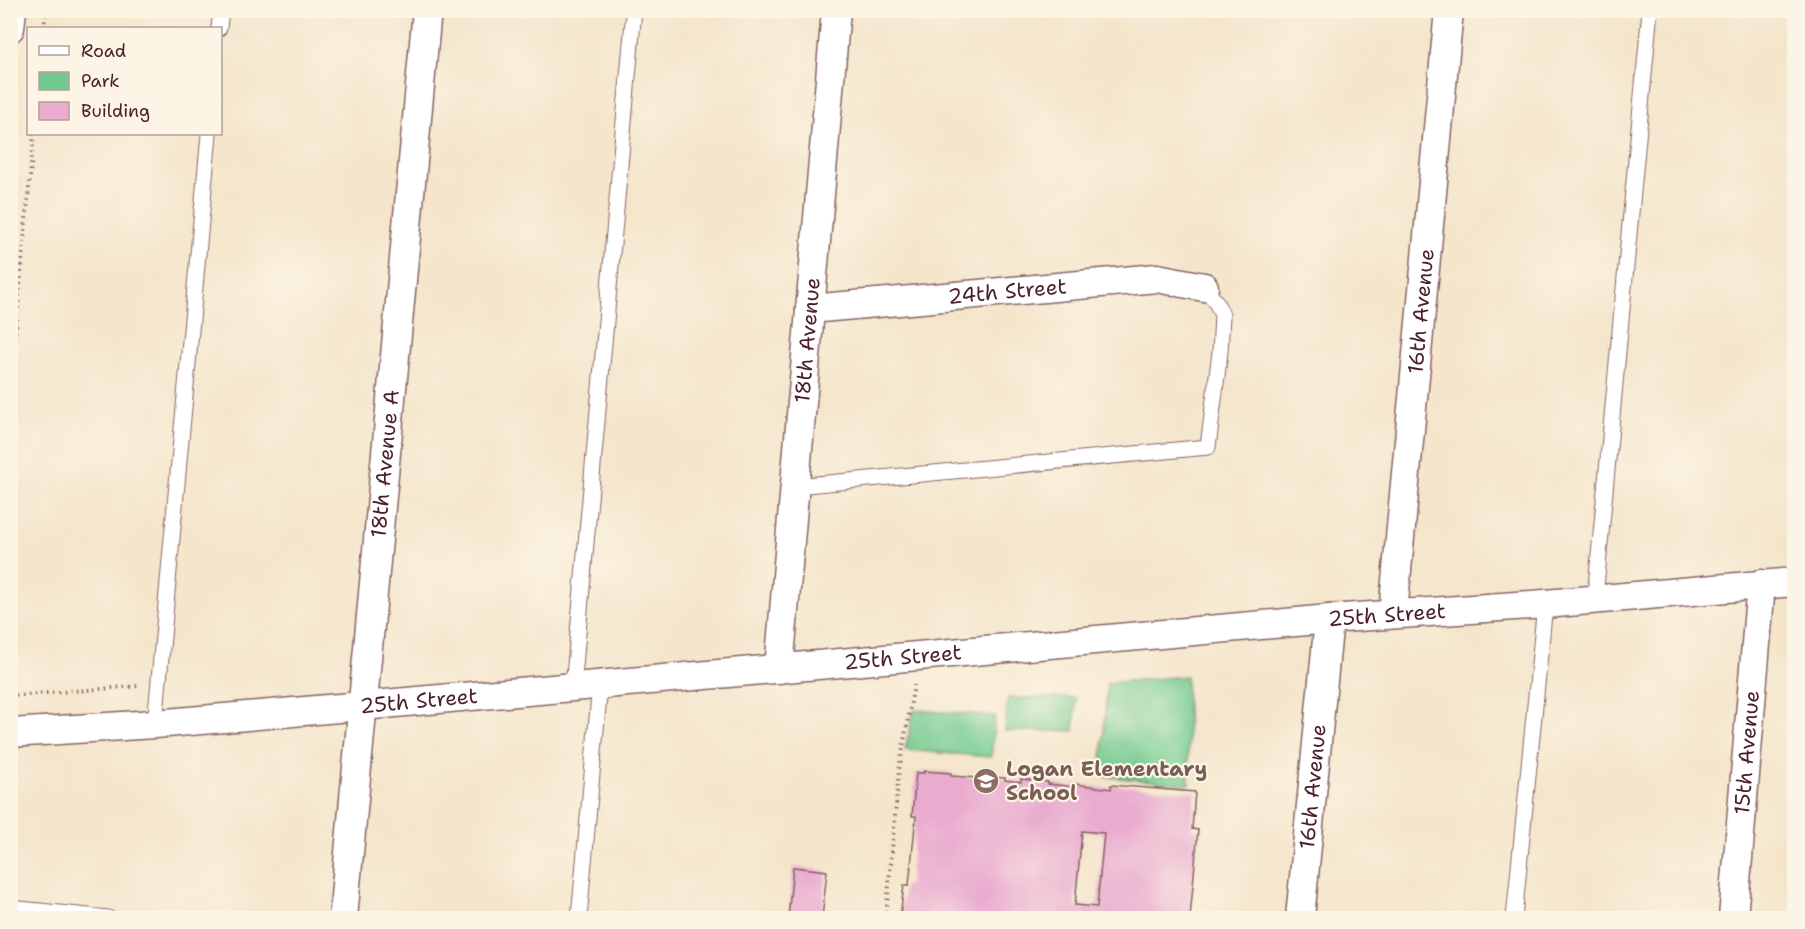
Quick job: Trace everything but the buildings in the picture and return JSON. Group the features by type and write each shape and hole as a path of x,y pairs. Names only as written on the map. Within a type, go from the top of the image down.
{"street":[{"path":"10,28 12,10"},
{"name":"18th Avenue A","path":"343,918 427,10"},
{"name":"18th Avenue","path":"779,669 836,10"},
{"name":"16th Avenue","path":"1393,613 1449,10"},
{"name":"24th Street","path":"810,309 1157,278 1204,287"},
{"name":"25th Street","path":"10,733 155,724 1393,613 1545,604 1794,582"},
{"name":"15th Avenue","path":"1733,918 1761,584"},
{"name":"16th Avenue","path":"1299,918 1329,619"}],"lane":[{"path":"219,27 220,10"},
{"path":"579,918 586,686 634,10"},
{"path":"1595,598 1650,10"},
{"path":"155,724 209,135"},
{"path":"796,486 1208,447 1220,352 1222,315 1216,302 1204,287"},
{"path":"1514,918 1545,604"},
{"path":"10,908 108,918"}],"path":[{"path":"44,27 46,10"},
{"path":"10,392 34,135"},
{"path":"885,918 899,770 914,689 914,657"},
{"path":"10,696 158,684"}],"green space":[{"path":"1186,676 1189,785 1101,776 1107,683"},
{"path":"1008,698 1076,698 1074,731 1005,731"},
{"path":"914,710 995,716 991,757 905,750"}],"place":[{"name":"Logan Elementary School","path":"986,781"}]}
